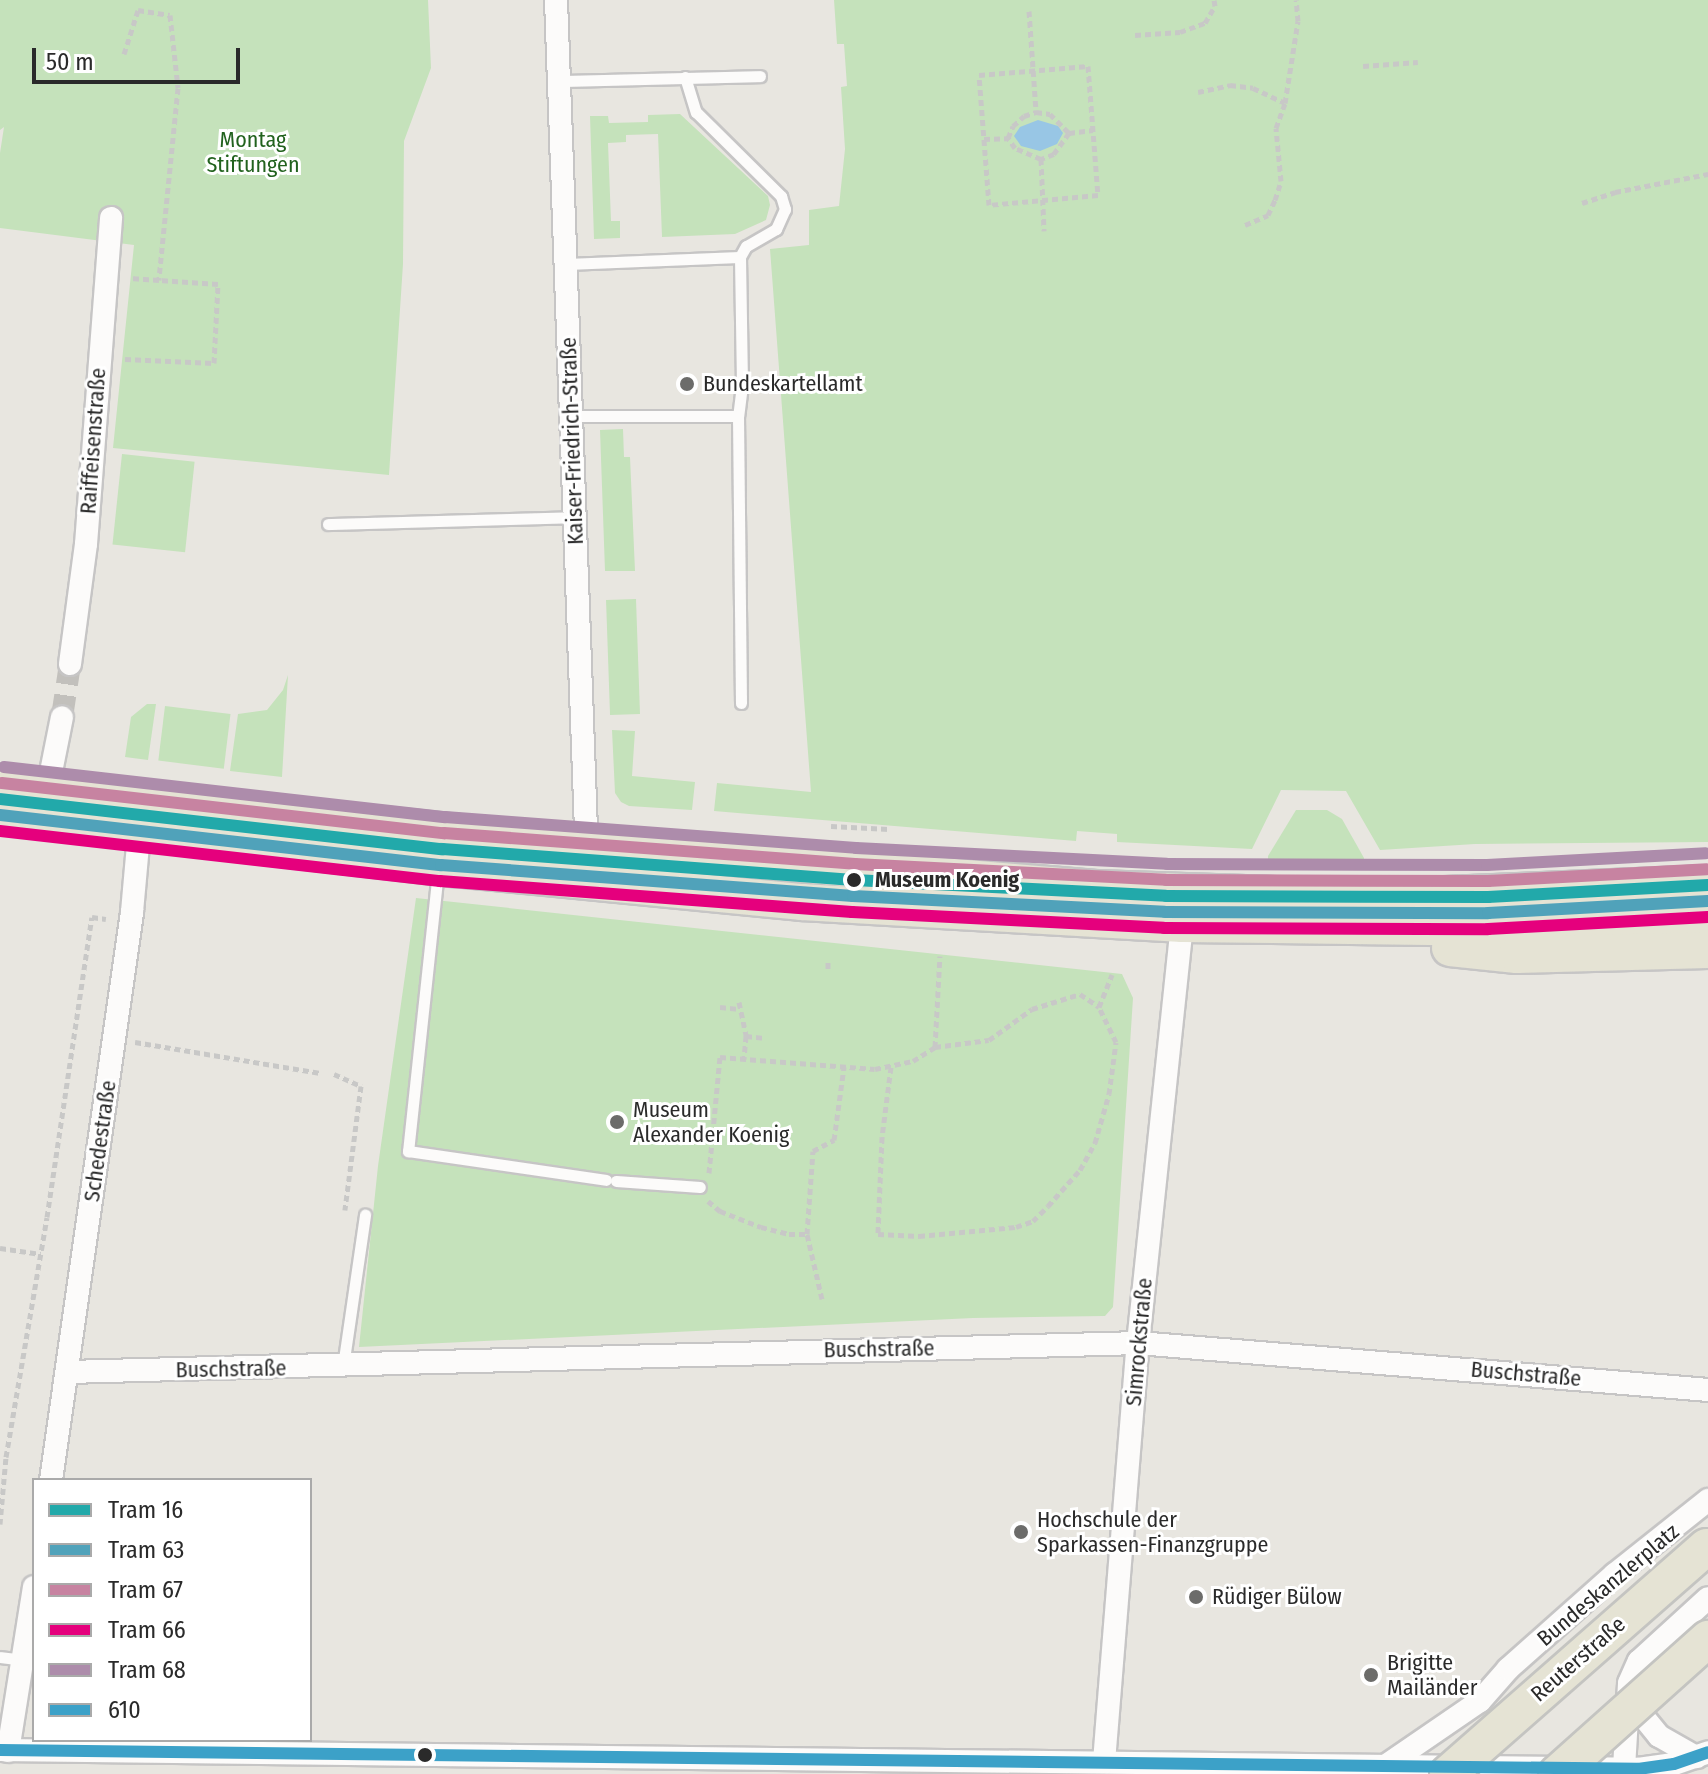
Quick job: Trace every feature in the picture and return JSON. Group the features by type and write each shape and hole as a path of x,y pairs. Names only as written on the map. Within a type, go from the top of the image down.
{"main road":[{"path":"1,811 47,792 241,838 439,866 802,902 1182,924 1537,928 1708,920"},
{"path":"1,811 314,819 588,846 1127,890 1373,898 1708,884"},
{"path":"1351,927 1409,941 1517,955 1708,950"},
{"name":"Reuterstraße","path":"1448,1774 1707,1546"},
{"path":"1557,1774 1708,1639"}],"street":[{"name":"Kaiser-Friedrich-Straße","path":"556,0 588,846 586,882"},
{"name":"Raiffeisenstraße","path":"70,664 86,544 104,276 111,218"},
{"path":"47,792 62,717"},
{"name":"Schedestraße","path":"51,1478 131,924 141,816"},
{"name":"Simrockstraße","path":"1115,1762 1138,1343 1182,924"},
{"name":"Buschstraße","path":"68,1372 1138,1343 1702,1392"},
{"name":"Bundeskanzlerplatz","path":"1480,1701 1508,1669 1615,1574 1708,1500"},
{"path":"32,1593 11,1658 12,1751 1624,1768 1674,1764 1702,1754"},
{"path":"1624,1768 1629,1683 1639,1661 1708,1598"},
{"path":"1628,1698 1659,1736 1702,1754"},
{"path":"1385,1766 1480,1701"},
{"path":"1480,1701 1467,1736 1474,1757 1484,1767"}],"lane":[{"path":"559,81 760,76"},
{"path":"685,77 696,112 781,196 784,218 776,229 746,246 740,257 741,703"},
{"path":"566,264 740,257"},
{"path":"571,416 738,416"},
{"path":"328,524 575,517"},
{"path":"276,827 314,819"},
{"path":"439,866 408,1151 611,1181 700,1187"},
{"path":"343,1366 365,1215"}],"path":[{"path":"1135,35 1180,32 1205,23 1215,6 1214,0"},
{"path":"1245,225 1268,215 1281,181 1276,128 1285,103 1298,21 1296,0"},
{"path":"124,54 138,10 170,15 178,88 159,280"},
{"path":"1029,11 1036,112"},
{"path":"1363,66 1418,62"},
{"path":"1088,66 1093,130 1098,195 989,205 979,75 1088,66"},
{"path":"1198,92 1204,88 1242,86 1285,103"},
{"path":"1008,138 1013,126 1024,116 1036,112 1050,114 1061,121 1069,133"},
{"path":"1069,133 1093,130"},
{"path":"1041,159 1064,145 1069,133"},
{"path":"984,139 1008,138"},
{"path":"1008,138 1015,148 1041,159"},
{"path":"1041,159 1044,231"},
{"path":"1582,203 1615,192 1708,174"},
{"path":"98,357 214,363 218,284 104,276"},
{"path":"831,826 889,829"},
{"path":"0,1524 6,1457 41,1254 92,917 131,924"},
{"path":"935,1047 935,991 940,956"},
{"path":"1099,1007 1112,975"},
{"path":"807,1234 789,1234 720,1211 700,1187 709,1178 720,1057 844,1067 891,1066 913,1061 935,1047 989,1040 1032,1009 1080,994 1099,1007 1116,1042 1109,1094 1095,1143 1080,1170 1048,1206 1033,1221 1016,1227 919,1236 878,1234 882,1137 891,1066"},
{"path":"720,1007 739,1005 746,1036 744,1059"},
{"path":"746,1036 764,1038"},
{"path":"114,1038 320,1073"},
{"path":"822,1299 807,1234 813,1151 834,1140 844,1067"},
{"path":"0,1248 41,1254"}],"green space":[{"name":"Montag Stiftungen","path":"0,0 428,0 431,68 404,141 403,264 389,475 113,448 134,245 0,228 0,153 4,127 0,130"},
{"path":"834,0 1708,0 1708,842 1475,844 1380,850 1346,791 1281,790 1252,849 1117,842 1117,834 1077,831 1076,841 714,811 717,783 811,792 770,249 809,245 809,210 839,206 845,149 841,87 847,86 844,44 837,44"},
{"path":"680,114 768,196 770,205 766,220 735,234 662,237 658,134 626,135 626,142 608,143 611,221 620,221 620,238 594,239 590,116 608,116 609,123 648,122 648,115"},
{"path":"623,429 624,457 630,457 635,571 605,571 600,430"},
{"path":"122,454 195,462 185,552 112,545"},
{"path":"636,599 640,714 610,715 606,600"},
{"path":"288,675 282,777 230,771 238,714 267,710 283,690"},
{"path":"147,704 156,704 148,760 125,757 131,717"},
{"path":"165,706 231,714 224,769 158,761"},
{"path":"612,730 635,731 632,776 695,782 692,810 629,806 621,802 615,793"},
{"path":"1296,810 1327,810 1342,819 1364,858 1364,865 1268,865 1268,856"},
{"path":"416,898 1122,974 1133,998 1113,1307 1105,1316 973,1318 359,1347 378,1166"}],"water":[{"path":"1038,120 1058,126 1063,133 1057,144 1040,151 1021,146 1014,136 1020,127"}],"tunnel":[{"path":"62,717 70,664"}],"tram line":[{"name":"68","path":"4,767 445,817 856,848 1167,864 1487,865 1706,853"},
{"name":"67","path":"2,783 444,833 855,864 1166,880 1488,881 1707,869"},
{"name":"16","path":"0,799 442,849 854,880 1166,896 1488,897 1708,885"},
{"name":"63","path":"0,815 441,865 853,896 1165,912 1488,913 1708,901"},
{"name":"66","path":"0,831 440,881 852,912 1164,928 1488,929 1708,917"}],"transit line":[{"name":"610","path":"0,1750 1638,1769 1674,1764 1708,1752"}],"place":[{"name":"Bundeskartellamt","path":"687,384"},
{"name":"Museum Koenig","path":"854,880"},
{"name":"Museum Alexander Koenig","path":"617,1122"},
{"name":"Hochschule der Sparkassen-Finanzgruppe","path":"1021,1532"},
{"name":"Rüdiger Bülow","path":"1196,1597"},
{"name":"Brigitte Mailänder","path":"1371,1675"}]}
